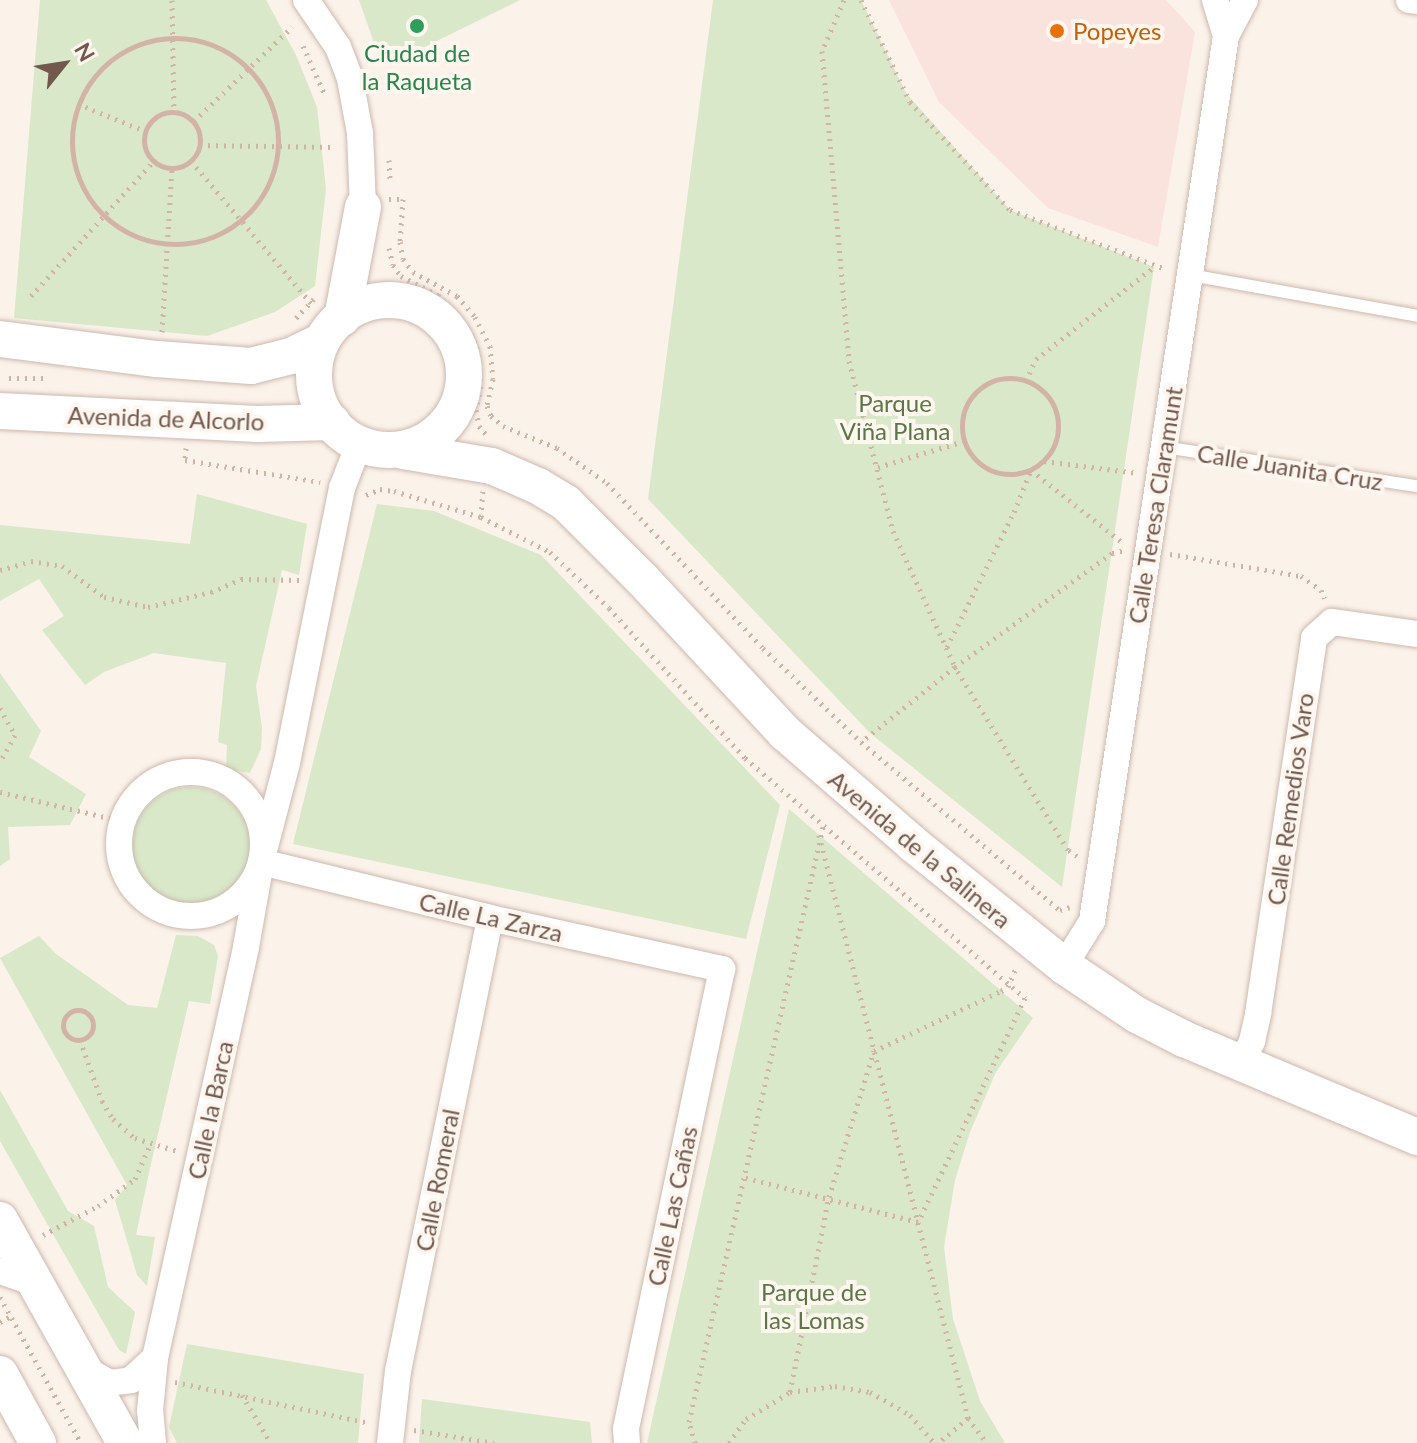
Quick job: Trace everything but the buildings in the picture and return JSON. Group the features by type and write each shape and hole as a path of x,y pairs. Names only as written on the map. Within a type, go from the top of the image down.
{"street":[{"path":"306,0 338,47 350,79 377,204 374,259 403,301"},
{"name":"Calle Teresa Claramunt","path":"1215,0 1226,36"},
{"name":"Calle Teresa Claramunt","path":"1064,966 1092,921 1154,453 1190,275 1226,36 1245,0"},
{"path":"1409,0 1417,1"},
{"path":"0,339 157,359 251,366 291,356 323,314 377,204"},
{"path":"403,301 434,315 458,347 464,370 462,389 451,415 428,440 403,451 346,433 320,404 313,383 313,368 323,314 367,302 403,301"},
{"name":"Avenida de Alcorlo","path":"0,411 257,424 346,433"},
{"name":"Avenida de la Salinera","path":"451,415 462,438 490,451 566,503 624,559 785,733 1064,966 1137,1015 1240,1066 1417,1137"},
{"name":"Calle la Barca","path":"153,1443 150,1411 155,1358 246,947 261,862 287,763 338,508 346,433"},
{"name":"Avenida de la Salinera","path":"403,451 490,451"},
{"name":"Calle Remedios Varo","path":"1240,1066 1252,1041 1258,1014 1314,638 1332,622 1417,634"},
{"path":"246,947 234,926 219,911 196,917 172,915 151,905 133,889 122,868 118,845 122,821 142,791 173,773 209,775 241,792 266,782 287,763"},
{"name":"Calle la Barca","path":"219,911 238,900 253,883 261,862 263,836 256,813 241,792"},
{"name":"Calle La Zarza","path":"261,862 490,918 722,969"},
{"name":"Calle Romeral","path":"391,1434 398,1371 490,918"},
{"name":"Calle Las Cañas","path":"627,1443 626,1429 722,969"},
{"path":"5,1247 34,1283 125,1443"},
{"path":"83,1368 110,1383 131,1380 155,1358"},
{"path":"0,1374 38,1443"}],"lane":[{"path":"1190,275 1417,316"},
{"name":"Calle Juanita Cruz","path":"1154,453 1417,486"}],"path":[{"path":"172,0 174,111"},
{"path":"844,0 822,51 849,361 893,531 955,667 1068,850 1082,860 1085,844"},
{"path":"861,0 910,102 1010,210 1154,267 1036,359 1026,381"},
{"path":"194,121 291,25 312,60 329,105"},
{"path":"175,37 202,40 248,66 266,90 277,118 279,147 274,175 261,201 242,222 220,235 195,243 169,245 145,241 122,231 103,216 84,192 74,164 71,134 78,104 93,77 116,55 144,41 175,37"},
{"path":"78,104 145,131"},
{"path":"174,111 194,121 200,145 191,161 172,168 154,161 145,148 145,131 156,116 174,111"},
{"path":"331,133 334,161"},
{"path":"200,145 333,147"},
{"path":"389,155 377,204 403,199 400,242 403,259 413,272 457,296 475,317 490,346 493,379 487,406 491,416 503,426 557,448 607,483 763,648 861,742 1060,910 1072,906 1075,897"},
{"path":"31,296 154,161"},
{"path":"191,161 323,314 285,326"},
{"path":"172,168 162,336 175,338"},
{"path":"389,236 389,251 401,276 438,295 454,308 477,347 481,386 476,410 490,451"},
{"path":"1008,378 1026,381 1040,388 1051,401 1057,415 1058,432 1044,461 1031,470 1015,474 999,473 972,455 964,441 964,414 976,392 991,382 1008,378"},
{"path":"878,467 964,441"},
{"path":"1139,489 1141,474 1154,453"},
{"path":"1044,461 1141,474"},
{"path":"946,648 1014,512 1031,470"},
{"path":"1031,470 1130,548 1128,564"},
{"path":"338,508 356,511 370,491 394,491 481,517 550,552 609,608 745,758 1008,987 1025,998 918,1222"},
{"path":"0,570 31,561 62,566 104,597 148,607 211,592 241,579 301,580 305,565"},
{"path":"861,742 955,667"},
{"path":"0,708 15,735 0,762"},
{"path":"0,792 122,821"},
{"path":"695,1443 689,1422 823,827"},
{"path":"819,835 968,1418 987,1443"},
{"path":"790,1392 829,1197 874,1051 1008,987 1028,939"},
{"path":"75,1010 85,1011 93,1023 92,1032 80,1040 66,1035 62,1025 66,1015 75,1010"},
{"path":"5,1247 98,1206 135,1179 148,1143 125,1133 113,1119 102,1101 80,1040"},
{"path":"743,1177 918,1222"},
{"path":"0,1296 81,1443"},
{"path":"169,1381 242,1394 391,1434 494,1443"},
{"path":"729,1443 746,1419 790,1392 835,1386 870,1392 910,1415 936,1443 968,1418"},
{"path":"242,1394 271,1443"}],"shaded area":[{"path":"889,0 1166,0 1195,32 1158,247 1048,208 939,102"}],"green space":[{"path":"40,0 266,0 296,55 317,107 326,189 315,286 275,312 207,336 14,318"},
{"name":"Ciudad de la Raqueta","path":"359,0 520,0 394,62 380,60"},
{"name":"Parque Viña Plana","path":"713,0 861,0 906,93 1010,210 1154,267 1062,887 870,733 648,499"},
{"path":"197,494 307,524 299,575 282,570 256,686 262,728 261,749 250,773 226,769 227,745 218,742 226,663 154,653 104,672 85,685 42,630 64,616 39,579 0,601 0,525 190,544"},
{"path":"377,504 434,511 541,555 780,805 746,939 293,844"},
{"path":"0,673 41,731 29,757 86,794 70,825 8,827 10,859 0,866"},
{"path":"191,787 214,792 233,804 245,823 250,846 245,869 233,888 214,900 191,905 168,900 149,888 137,869 132,846 137,823 149,804 168,792"},
{"name":"Parque de las Lomas","path":"789,809 1033,1018 996,1072 970,1132 955,1180 944,1247 953,1319 980,1401 1005,1443 647,1443"},
{"path":"176,935 198,936 214,945 218,956 210,1004 189,1001 150,1168 136,1235 155,1237 147,1286 137,1275 115,1200 127,1185 0,958 39,936 56,954 128,1005 157,1008"},
{"path":"0,1090 68,1211 94,1226 108,1287 135,1312 126,1354 119,1350 0,1141"},
{"path":"187,1344 364,1374 358,1443 177,1443 169,1427"},
{"path":"422,1399 590,1422 592,1443 419,1443"}],"place":[{"name":"Ciudad de la Raqueta","path":"417,26"},
{"name":"Popeyes","path":"1057,31"}]}
